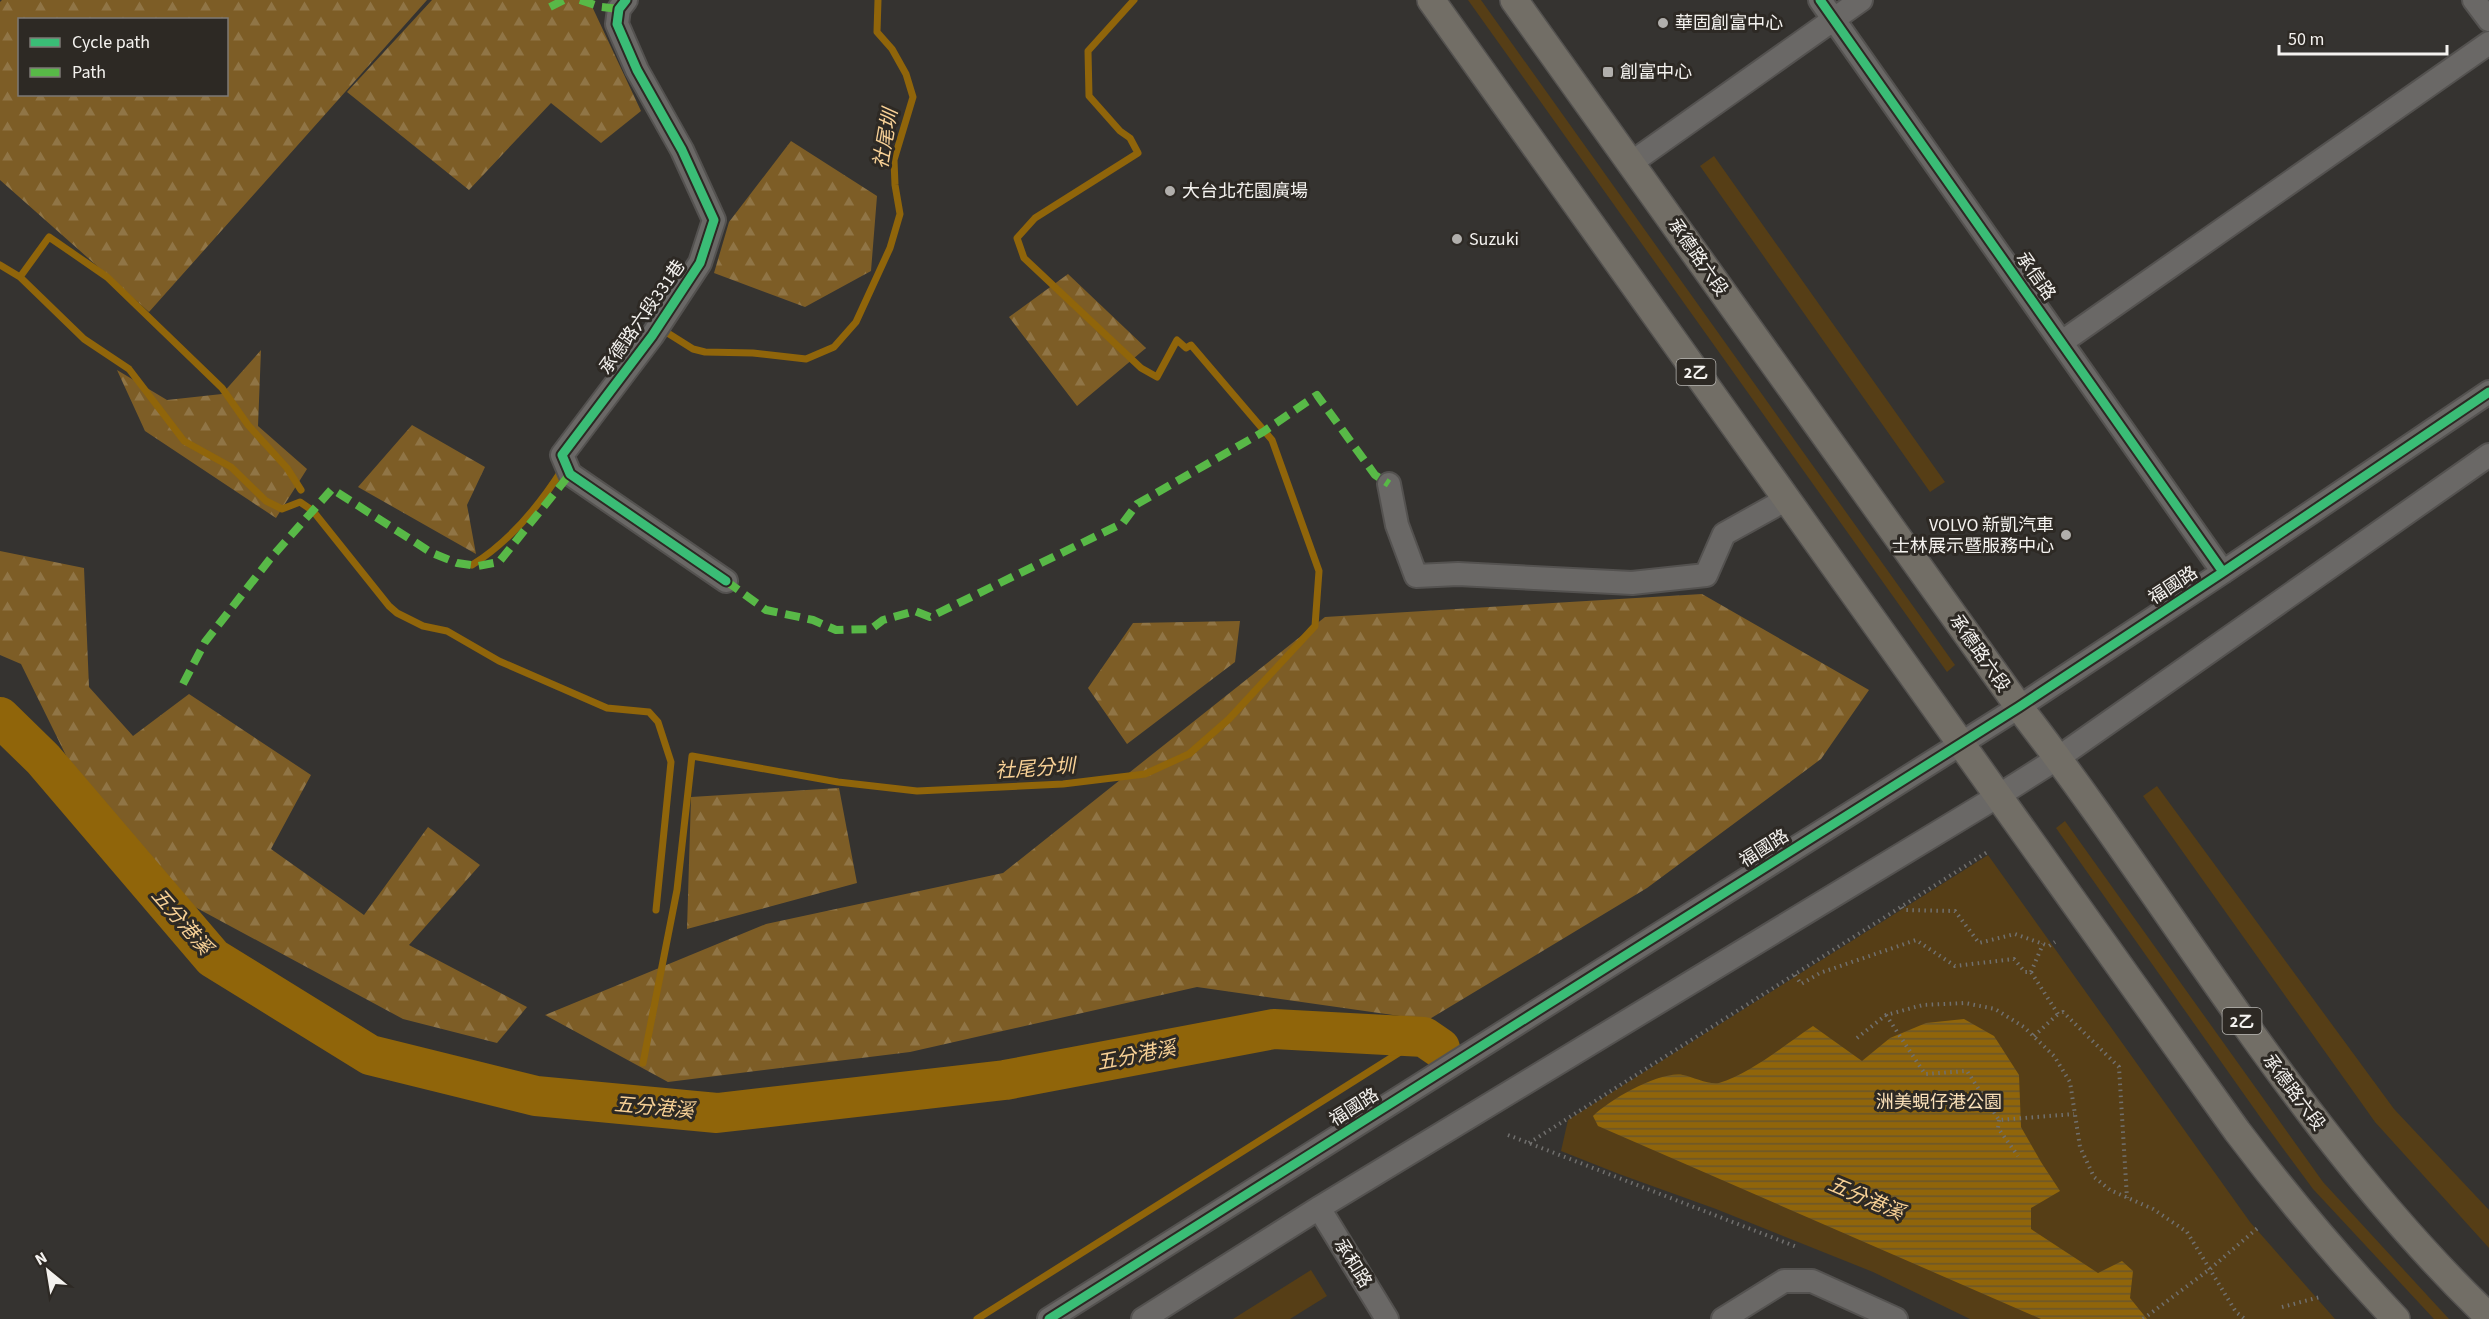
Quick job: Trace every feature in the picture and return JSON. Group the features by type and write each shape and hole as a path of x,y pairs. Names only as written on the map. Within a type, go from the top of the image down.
{"main road":[{"name":"2乙","path":"1431,0 2237,1131 2313,1227 2396,1319"},
{"name":"承德路六段","path":"1514,0 2019,707 2058,758 2270,1060 2375,1195 2489,1317"}],"street":[{"name":"承德路六段331巷","path":"626,0 619,9 617,24 637,70 682,150 714,220 700,263 652,336 562,455 570,474 726,581"},
{"name":"承信路","path":"1820,0 2223,572"},
{"path":"1631,163 1861,0"},
{"path":"2474,0 2489,20"},
{"path":"2062,342 2489,42"},
{"name":"福國路","path":"1049,1319 2019,707 2489,392"},
{"path":"1143,1319 1319,1208 2058,758 2489,455"},
{"path":"1389,484 1397,525 1416,576 1458,574 1632,583 1706,575 1724,534 1787,499"},
{"name":"承和路","path":"1319,1208 1387,1319"},
{"path":"1723,1319 1784,1281 1812,1281 1896,1319"}],"path":[{"path":"1529,1143 1989,852"},
{"path":"1902,906 1904,910 1955,911 1979,944 2015,934 2049,946 2055,942"},
{"path":"1795,975 1801,984 1820,972 1916,940 1955,966 2014,959 2025,972 2031,972"},
{"path":"2031,972 2043,944"},
{"path":"2031,972 2058,1014"},
{"path":"1857,1038 1886,1015 1923,1005 1965,1004 1995,1009 2024,1026 2054,1056 2070,1082 2080,1147 2094,1177 2110,1190 2153,1209 2187,1232 2236,1312 2245,1319"},
{"path":"2034,1036 2063,1012 2119,1067 2127,1197"},
{"path":"1886,1015 1925,1074 1967,1071 1999,1120 1998,1128 2018,1156"},
{"path":"1999,1120 2074,1114"},
{"path":"1508,1135 1797,1247"},
{"path":"2143,1319 2210,1269 2260,1226"},
{"path":"2282,1307 2320,1297"},
{"path":"2234,1319 2236,1312"}],"green space":[{"path":"2,0 427,0 149,312 0,180 0,2"},
{"path":"432,0 589,0 641,111 601,143 551,103 469,190 347,92"},
{"path":"1468,0 1481,0 1955,665 1947,672"},
{"path":"791,141 877,196 871,271 805,307 714,273 729,222"},
{"path":"1714,156 1945,482 1930,492 1700,166"},
{"path":"1068,274 1146,348 1077,406 1009,317"},
{"path":"261,350 258,426 307,469 276,518 145,431 117,370 167,400 222,394"},
{"path":"412,425 485,467 467,505 476,554 358,487"},
{"path":"0,551 84,568 89,687 133,736 189,694 311,775 271,849 364,915 428,827 480,865 409,945 527,1007 497,1043 403,1019 193,906 82,788 21,664 0,655"},
{"path":"1702,594 1869,690 1821,759 1647,888 1428,1020 1197,987 910,1052 668,1082 545,1015 766,924 1003,873 1325,617"},
{"path":"1240,621 1235,662 1127,744 1088,688 1133,623"},
{"path":"2157,786 2394,1109 2489,1210 2489,1248 2375,1122 2143,796"},
{"path":"839,788 857,883 687,929 691,797"},
{"path":"2065,821 2323,1182 2449,1319 2434,1319 2313,1189 2056,828"},
{"name":"洲美蜆仔港公園","path":"1988,855 2250,1222 2335,1319 1970,1319 1873,1272 1716,1209 1561,1151 1568,1120"},
{"path":"1311,1270 1327,1296 1290,1319 1233,1319"}],"water":[{"path":"1964,1019 1994,1036 2019,1075 2021,1127 2060,1191 2031,1208 2031,1229 2098,1273 2122,1261 2133,1271 2130,1298 2147,1319 2041,1319 1598,1126 1593,1116 1623,1095 1661,1077 1683,1075 1715,1083 1731,1079 1780,1050 1813,1026 1862,1061 1890,1038 1926,1023"}],"waterway":[{"name":"社尾圳","path":"662,336 666,332 693,349 705,352 753,353 806,359 834,347 856,322 890,248 900,214 894,160 913,97 906,74 892,49 877,32 878,0"},
{"name":"社尾分圳","path":"643,1063 677,890 692,756 838,782 917,791 1063,784 1145,774 1189,754 1229,719 1315,626 1319,571 1272,440 1191,345 1186,348 1177,340 1157,377 1141,368 1024,258 1017,238 1035,218 1138,153 1130,138 1120,131 1089,96 1088,51 1134,0"},
{"path":"20,277 49,237 107,277 222,388 248,425 287,468 301,490"},
{"path":"0,265 20,277 84,339 129,369 184,441 231,467 266,501 282,509 300,502 313,511 397,613 423,626 447,631 499,661 607,708 649,712 658,722 671,762 656,910"},
{"name":"社尾圳","path":"472,565 511,534 543,497 562,470"},
{"name":"五分港溪","path":"0,717 43,759 213,958 370,1055 536,1096 717,1113 1005,1080 1274,1029 1424,1037 1440,1048"},
{"path":"977,1319 1424,1037"}],"marked path":[{"path":"550,7 564,0"},
{"path":"580,0 601,7 619,9"},
{"path":"726,581 766,610 813,620 836,630 871,629 883,620 915,611 930,617 1123,523 1137,504 1263,432 1317,395 1375,475 1389,484"},
{"path":"183,684 205,642 270,559 332,489 432,553 457,563 478,566 499,562 570,474"}],"cycle path":[{"path":"626,0 619,9 617,24 637,70 682,150 714,220 700,263 652,336 562,455 570,474 726,581"},
{"path":"1820,0 2223,572"},
{"path":"1049,1319 2019,707 2489,392"}],"place":[{"name":"華固創富中心","path":"1663,23"},
{"name":"創富中心","path":"1608,72"},
{"name":"大台北花園廣場","path":"1170,191"},
{"name":"Suzuki","path":"1457,239"},
{"name":"VOLVO 新凱汽車 士林展示暨服務中心","path":"2066,535"}]}
